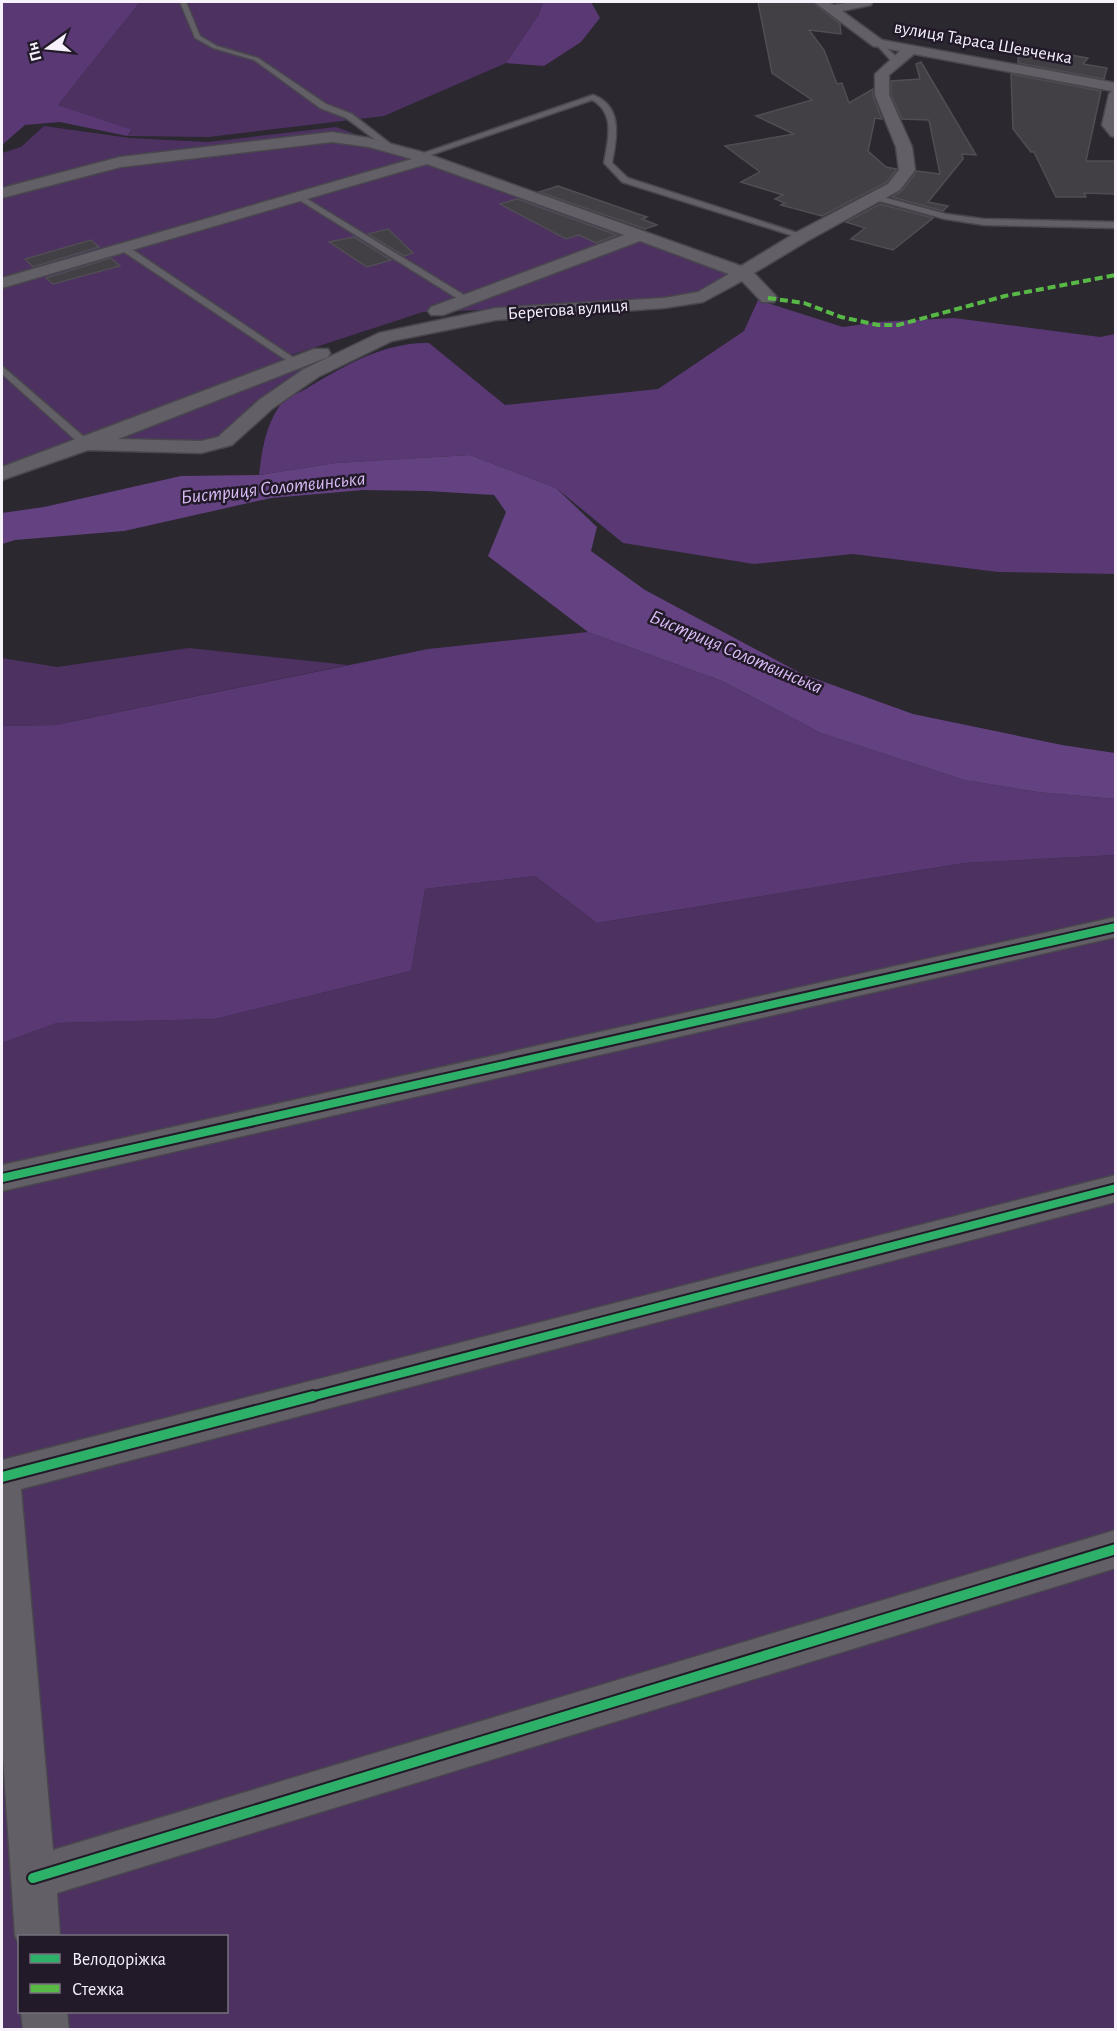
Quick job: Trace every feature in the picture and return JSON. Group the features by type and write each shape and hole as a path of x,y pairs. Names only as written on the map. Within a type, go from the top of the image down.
{"street":[{"path":"825,6 866,2"},
{"name":"вулиця Тараса Шевченка","path":"825,6 878,43 1116,87"},
{"name":"Берегова вулиця","path":"86,444 174,447 215,444 225,441 267,404 311,373 386,337 496,314 664,303 704,297 803,236 894,187 907,170 904,147 882,95 882,74 911,50"},
{"path":"1116,94 1110,125 1116,133"},
{"path":"2,194 132,160 332,137 388,145 744,273 768,298"},
{"path":"2,284 424,157"},
{"path":"2,474 86,444 295,362 638,236"},
{"path":"2,1178 1116,927"},
{"path":"2,1477 1116,1188"},
{"path":"2,1484 38,1935"},
{"path":"33,1878 1116,1549"},
{"path":"44,2013 46,2030"}],"lane":[{"path":"183,2 197,37 215,47 256,59 323,106 349,116 388,145"},
{"path":"878,43 897,62"},
{"path":"424,157 592,97 601,100 610,112 615,126 608,163 625,180 803,236"},
{"path":"299,196 466,300"},
{"path":"875,197 945,216 984,222 1116,225"},
{"path":"124,248 295,362"},
{"path":"2,369 86,444"}],"shaded area":[{"path":"2,2 140,2 58,105 132,130 127,136 60,122 25,125 2,145"},
{"path":"140,2 543,2 539,14 506,63 384,116 209,137 127,136 132,131 58,105"},
{"path":"543,2 591,2 600,18 581,42 544,66 506,63 539,14"},
{"path":"44,126 130,138 208,142 336,127 738,275 701,296 543,308 423,312 279,359 335,353 303,370 250,406 240,422 221,438 178,445 116,441 100,435 2,473 2,153 21,147"},
{"path":"758,300 843,327 877,322 954,318 1100,337 1115,334 1115,574 998,572 853,554 754,564 623,543 556,488 470,455 336,463 259,475 268,430 282,403 333,373 379,351 429,343 505,405 658,389 744,331"},
{"path":"588,632 722,681 821,733 964,780 1038,792 1115,799 1115,855 964,863 597,923 535,876 425,889 411,971 215,1019 56,1023 2,1043 2,726 55,725 428,649"},
{"path":"189,648 348,665 55,725 2,726 2,658 57,667"},
{"path":"1115,855 1115,2029 2,2030 2,1043 55,1023 215,1019 411,971 425,889 535,876 597,923 964,863"}],"water":[{"name":"Бистриця Солотвинська","path":"470,455 556,488 597,527 591,551 645,590 802,674 913,714 1062,745 1115,753 1115,799 1038,792 964,780 821,733 722,681 588,632 488,556 506,512 494,495 363,490 271,498 124,531 15,540 2,544 2,513 44,507 181,476 259,475 336,463"}],"building":[{"path":"758,2 812,2 840,24 841,34 809,30 824,50 837,84 842,83 849,103 873,89 873,96 882,119 875,118 868,151 886,167 897,169 887,182 822,216 781,205 785,203 775,199 783,195 741,182 760,172 725,146 794,134 756,116 812,100 772,73"},
{"path":"1019,46 1088,58 1083,64 1107,68 1104,79 1018,63"},
{"path":"921,62 976,155 962,154 963,159 928,202 948,206 943,211 892,197 902,191 917,171 940,174 929,120 902,119 891,95 891,81 920,79 916,64"},
{"path":"1011,74 1101,91 1086,161 1116,161 1116,194 1084,193 1086,197 1056,197 1034,152 1031,152 1013,129"},
{"path":"558,186 647,217 642,219 657,225 645,229 539,192"},
{"path":"517,199 617,235 596,243 579,235 566,239 500,204"},
{"path":"880,204 933,218 893,250 851,239 865,228 846,222"},
{"path":"388,229 413,253 404,256 368,234"},
{"path":"354,237 391,260 367,267 329,242"},
{"path":"91,240 99,247 33,267 25,259"},
{"path":"111,258 120,266 53,284 46,278"}],"marked path":[{"path":"768,298 804,303 841,317 878,325 898,325 1005,296 1116,275"}],"cycle path":[{"path":"2,1178 1116,927"},
{"path":"2,1477 1116,1188"},
{"path":"33,1878 1116,1549"}]}
